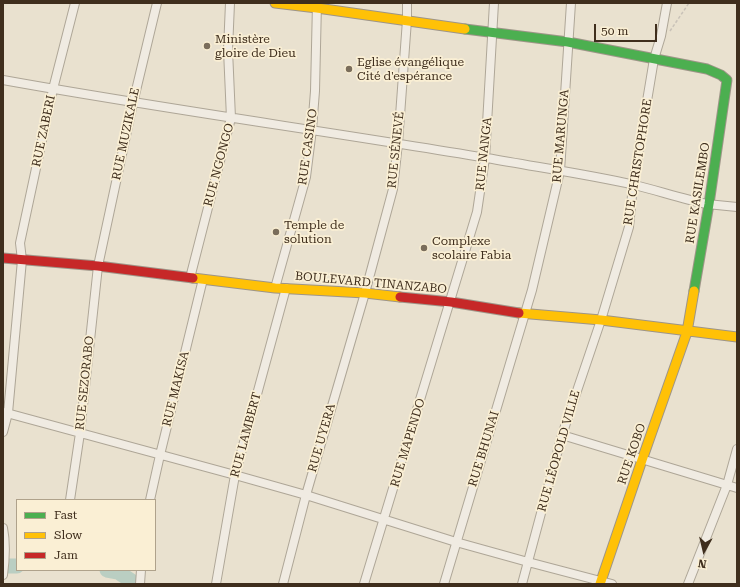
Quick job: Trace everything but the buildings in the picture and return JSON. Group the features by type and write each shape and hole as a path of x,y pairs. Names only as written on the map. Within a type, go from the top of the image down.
{"street":[{"name":"RUE ZABERI","path":"3,432 22,260 20,243 53,89 75,3"},
{"name":"RUE MUZIKALE","path":"98,266 133,103 157,3"},
{"name":"RUE NGONGO","path":"190,278 232,118 228,50 230,3"},
{"path":"275,3 317,5 492,33 568,42 654,59"},
{"name":"RUE SÉNEVÉ","path":"365,293 393,189 398,143 407,3"},
{"name":"RUE NANGA","path":"451,302 477,212 485,158 494,3"},
{"name":"RUE MARUNGA","path":"526,314 560,171 571,3"},
{"name":"RUE CHRISTOPHORE","path":"601,320 629,227 633,185 654,59 661,36 667,3"},
{"name":"RUE CASINO","path":"275,288 306,177 315,91 317,5"},
{"name":"RUE KASILEMBO","path":"654,59 707,69 721,75 727,80 709,204 687,332"},
{"path":"3,80 133,103 398,143 485,158 633,185 709,204 737,207"},
{"name":"BOULEVARD TINANZABO","path":"3,258 98,266 275,288 365,293 451,302 526,314 601,320 737,338"},
{"name":"RUE SEZORABO","path":"70,499 80,433 98,266"},
{"name":"RUE MAKISA","path":"150,499 203,279"},
{"name":"RUE LAMBERT","path":"216,584 235,475 286,288"},
{"name":"RUE UYERA","path":"283,584 306,496 365,293"},
{"name":"RUE MAPENDO","path":"364,584 451,302"},
{"name":"RUE BHUNAI","path":"444,584 526,314"},
{"name":"RUE LÉOPOLD VILLE","path":"522,584 562,434 601,320"},
{"name":"RUE KOBO","path":"601,582 687,332"},
{"path":"5,412 235,475 456,542 612,584"},
{"path":"562,434 642,460 737,488"},
{"path":"688,584 727,486 737,449"},
{"path":"3,528 3,575"}],"path":[{"path":"661,36 671,31 689,3"}],"waterway":[{"path":"3,566 16,566"},
{"path":"112,571 118,572 136,584"}],"traffic: fast":[{"path":"465,29 568,42 707,69 721,75 727,80 709,204 694,291"}],"traffic: slow":[{"path":"275,3 465,29"},
{"path":"193,278 275,288 365,293 400,297"},
{"path":"600,584 687,332 694,291"},
{"path":"519,313 601,320 737,337"}],"traffic: jam":[{"path":"3,258 98,266 193,278"},
{"path":"400,297 451,302 519,313"}],"place":[{"name":"Ministère gloire de Dieu","path":"207,46"},
{"name":"Eglise évangélique Cité d'espérance","path":"349,69"},
{"name":"Temple de solution","path":"276,232"},
{"name":"Complexe scolaire Fabia","path":"424,248"}]}
